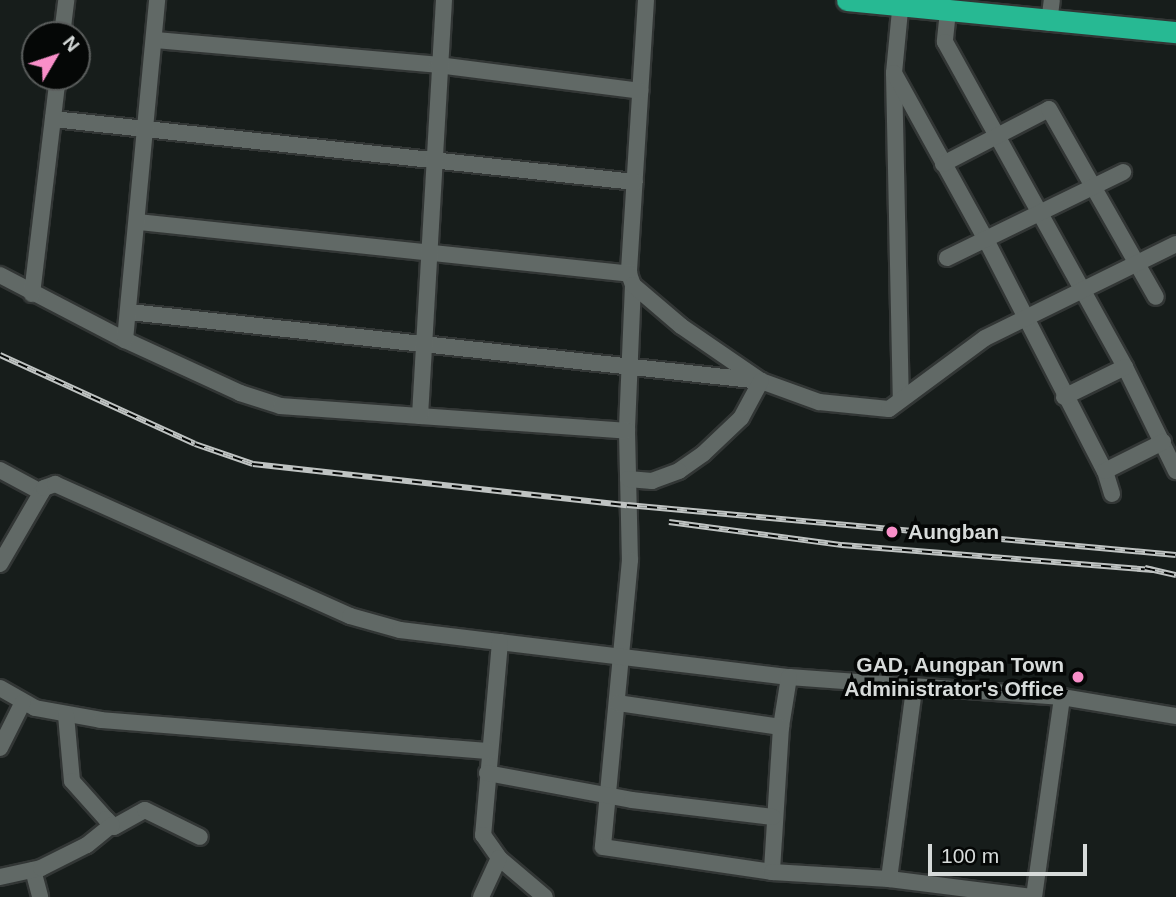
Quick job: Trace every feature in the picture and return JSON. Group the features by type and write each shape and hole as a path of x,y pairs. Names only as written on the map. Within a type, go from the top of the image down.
{"highway":[{"path":"847,0 900,3 1049,23 1176,32"}],"street":[{"path":"64,21 66,0"},
{"path":"125,340 130,312 158,0"},
{"path":"420,416 433,253 432,160 444,0"},
{"path":"646,0 628,367 630,560 624,656 603,847 772,872 889,879 1032,897 1062,697"},
{"path":"1049,23 1052,0"},
{"path":"900,3 894,73 901,398"},
{"path":"948,11 945,42 1125,367 1176,471"},
{"path":"155,40 438,65 640,91"},
{"path":"894,73 1026,317 1105,471 1112,494"},
{"path":"32,294 56,91"},
{"path":"943,164 1049,109 1090,186 1156,297"},
{"path":"53,119 635,182"},
{"path":"947,258 1123,172"},
{"path":"138,222 433,253 631,279 761,381"},
{"path":"130,312 425,347 761,381 819,402 889,409 985,338 1176,244"},
{"path":"0,275 125,340 240,393 281,406 627,431"},
{"path":"1065,397 1125,367"},
{"path":"628,479 652,481 679,471 703,454 741,418 761,381"},
{"path":"1105,471 1163,442"},
{"path":"0,471 41,492"},
{"path":"0,564 41,492 55,484 349,616 400,630 789,677 1062,697 1176,716"},
{"path":"500,642 483,835 499,858 545,897"},
{"path":"772,872 773,817 781,727 789,677"},
{"path":"0,688 23,702 66,715 489,751"},
{"path":"889,879 914,688"},
{"path":"0,748 23,702"},
{"path":"618,703 781,727"},
{"path":"66,715 72,781 112,825"},
{"path":"487,773 607,795 773,817"},
{"path":"0,877 33,870 88,845 112,825 145,810 200,837"},
{"path":"481,897 499,858"},
{"path":"33,870 40,897"}],"railway":[{"path":"0,355 195,444 253,464 627,505 1176,555"},
{"path":"669,522 842,545 1154,570"},
{"path":"1145,568 1176,575"}],"place":[{"name":"Aungban","path":"892,532"},
{"name":"GAD, Aungpan Town Administrator's Office","path":"1078,677"}]}
